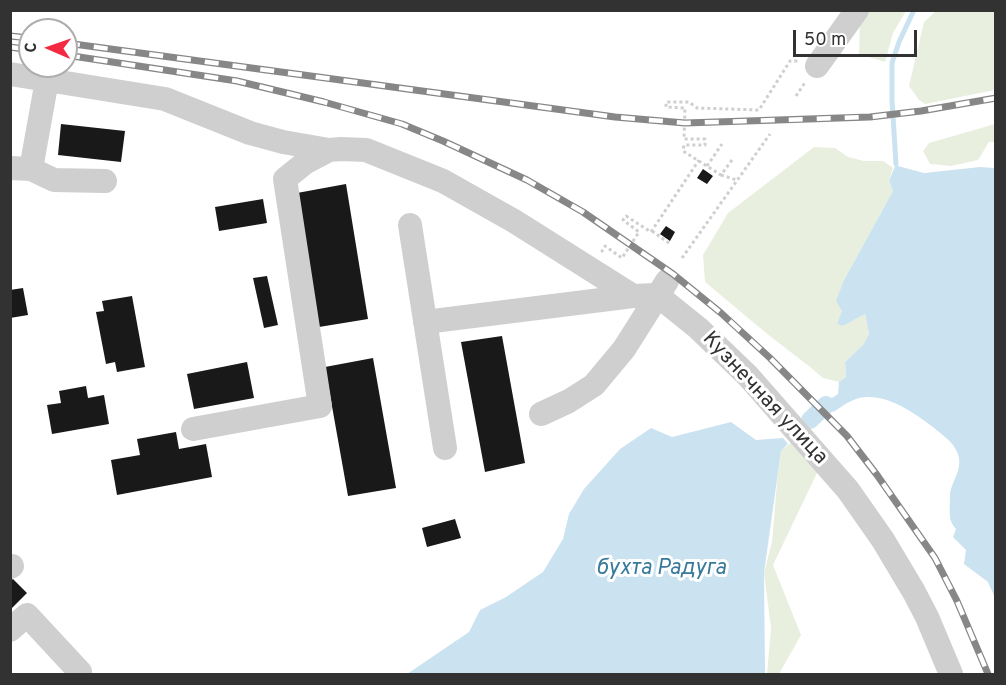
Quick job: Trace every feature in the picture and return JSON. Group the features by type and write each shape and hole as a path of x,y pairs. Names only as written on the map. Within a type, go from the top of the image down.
{"street":[{"path":"811,64 857,10"},
{"path":"10,75 165,99 250,133 283,142 328,150 366,150 442,181 514,221 633,296"},
{"path":"47,80 21,169 54,180 105,181"},
{"path":"193,429 320,406 285,179 306,162 328,150"},
{"path":"410,225 445,448"},
{"path":"425,322 633,296 662,288"},
{"path":"541,414 569,401 594,385 624,349 662,288"},
{"name":"Кузнечная улица","path":"662,288 698,328 740,368 848,490 883,540 923,608 951,675"},
{"path":"10,630 27,615 80,672 77,675"}],"path":[{"path":"737,180 721,175 683,151 684,145 705,145 705,139 684,139 685,108 666,107 666,102 689,102 697,108 759,110 790,61 811,64"},
{"path":"682,258 770,134"},
{"path":"707,166 722,144"},
{"path":"652,231 699,160"},
{"path":"721,175 732,160"},
{"path":"610,257 602,251 605,246 622,258 639,232 622,220 626,216 669,243"}],"green space":[{"path":"868,11 906,11 893,33 885,62 859,54 860,21"},
{"path":"936,11 995,11 995,90 925,104 919,100 909,86 924,22"},
{"path":"995,124 995,142 989,142 978,160 951,166 930,164 923,151 929,143"},
{"path":"814,147 835,148 848,157 864,161 883,161 893,168 889,181 893,191 844,280 843,326 865,314 869,334 863,345 845,362 846,377 839,382 823,378 705,282 703,255 728,213"},
{"path":"792,442 818,471 773,565 801,635 779,674 767,674 771,628 764,573 772,542 781,451"}],"water":[{"path":"896,164 924,173 980,167 995,168 995,598 988,582 964,564 966,550 953,537 956,529 950,519 950,494 959,460 956,449 950,442 910,411 884,399 857,398 833,412 826,405 838,394 839,382 846,377 845,362 863,345 869,334 865,314 843,326 837,324 842,311 836,301 844,280 893,191 889,181"},
{"name":"бухта Радуга","path":"731,422 756,440 783,438 788,444 781,451 764,573 765,674 407,674 469,632 480,610 506,597 543,572 563,539 569,514 584,489 620,449 651,428 672,437"}],"building":[{"path":"61,124 125,131 121,162 58,155"},
{"path":"703,169 713,176 707,184 697,178"},
{"path":"346,184 368,319 319,327 297,193"},
{"path":"263,199 267,223 219,231 215,207"},
{"path":"666,226 675,232 670,241 660,234"},
{"path":"267,276 278,325 264,328 253,278"},
{"path":"23,288 28,315 10,318 10,290"},
{"path":"132,296 145,367 117,372 115,362 106,364 96,312 104,311 102,301"},
{"path":"502,336 525,463 485,472 461,342"},
{"path":"373,358 396,488 348,496 325,367"},
{"path":"247,362 254,398 194,409 187,374"},
{"path":"86,386 88,398 104,395 109,424 52,434 47,405 61,403 59,391"},
{"path":"176,432 179,449 206,444 212,477 117,495 111,460 140,455 137,439"},
{"path":"455,519 461,538 427,547 422,528"},
{"path":"13,579 27,593 10,610 10,581"}],"waterway":[{"path":"896,164 892,63 914,10"},
{"path":"810,420 826,405"}],"railway":[{"path":"10,36 18,37"},
{"path":"78,45 615,117 685,123 870,117 996,98"},
{"path":"10,47 18,48"},
{"path":"78,57 237,81 402,124 527,180 583,212 673,274 721,313 770,358 847,436 935,558 957,601 988,674"}]}
